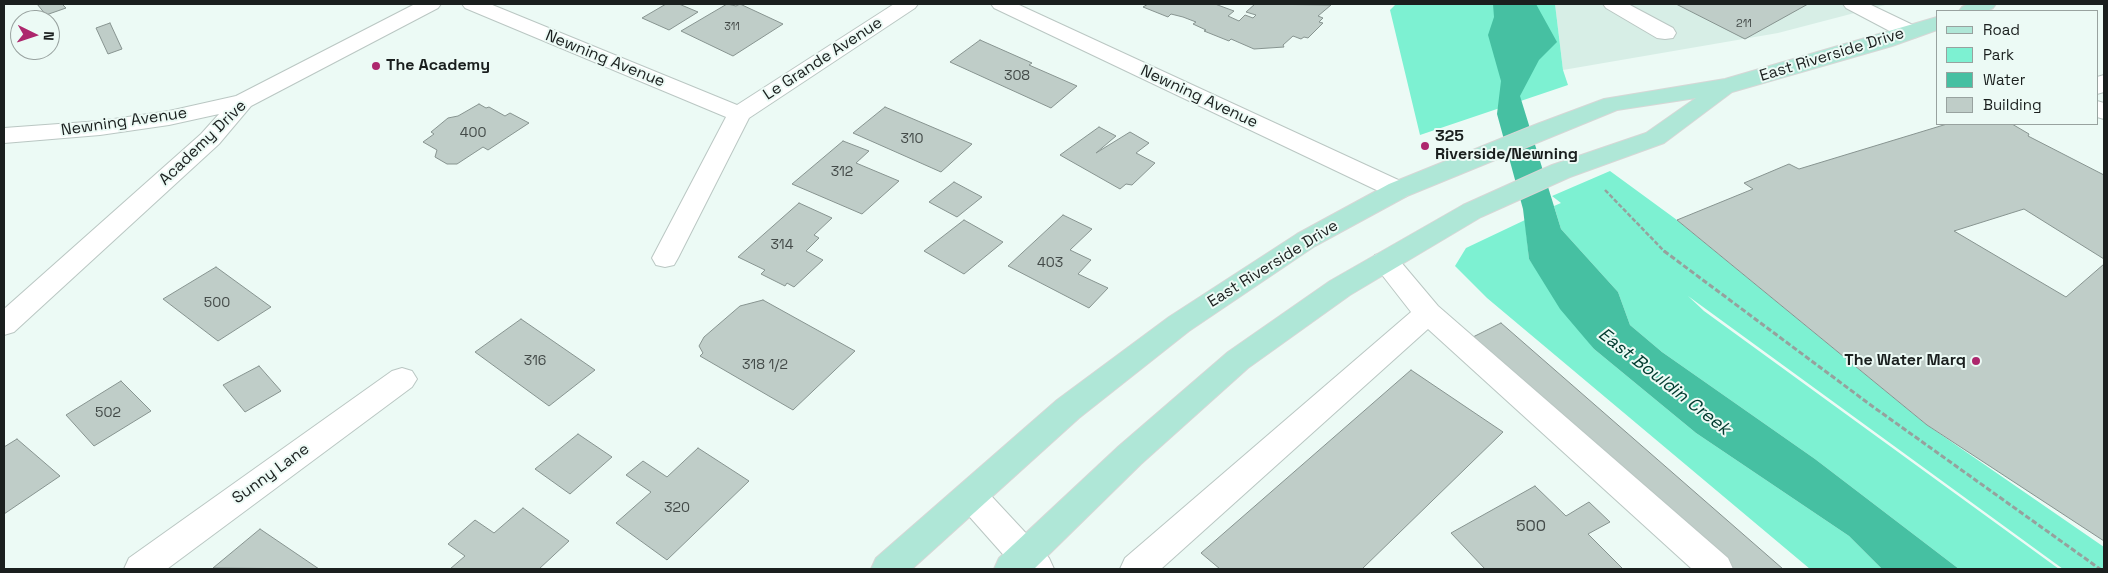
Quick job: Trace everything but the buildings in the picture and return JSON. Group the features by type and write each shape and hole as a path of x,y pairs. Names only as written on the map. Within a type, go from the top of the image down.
{"main road":[{"path":"1971,10 1986,4"},
{"name":"East Riverside Drive","path":"888,569 1068,409 1179,324 1306,240 1398,190 1545,129 1612,104 1727,86 1935,24"},
{"name":"East Riverside Drive","path":"1024,565 1130,455 1238,360 1340,288 1472,211 1570,167 1655,138 1727,86"}],"street":[{"name":"Academy Drive","path":"4,325 210,139 243,101 432,4"},
{"name":"Newning Avenue","path":"472,4 738,114"},
{"name":"Le Grande Avenue","path":"738,114 908,4"},
{"name":"Newning Avenue","path":"1001,4 1398,190"},
{"path":"1613,4 1665,33"},
{"path":"1853,4 1909,32"},
{"name":"Newning Avenue","path":"4,135 120,125 169,118 243,101"},
{"path":"665,258 738,114"},
{"path":"1385,262 1428,313 1716,569"},
{"path":"1137,569 1428,313"},
{"name":"Sunny Lane","path":"141,569 402,379"},
{"path":"971,496 1024,565"}],"path":[{"path":"1570,167 1665,252 1872,406 2100,569"}],"shaded area":[{"path":"1555,4 1889,4 1778,33 1563,70"}],"green space":[{"path":"1396,4 1555,4 1563,70 1568,85 1420,135 1390,10"},
{"path":"1610,171 1677,220 1927,425 2104,547 2104,569 2063,569 1688,296 1704,311 2059,569 1959,569 1815,459 1662,352 1630,325 1618,292 1561,229 1554,206 1561,203 1552,196"},
{"path":"1525,220 1529,259 1594,349 1696,433 1849,536 1882,569 1810,569 1487,298 1455,266 1466,248"}],"water":[{"name":"East Bouldin Creek","path":"1493,4 1536,4 1557,42 1539,60 1520,96 1561,229 1618,292 1630,325 1662,352 1815,459 1959,569 1882,569 1849,536 1696,433 1594,349 1560,309 1529,259 1523,209 1497,114 1501,81 1488,35 1494,17"}],"place":[{"name":"The Academy","path":"376,66"},
{"name":"325 Riverside/Newning","path":"1425,146"},
{"name":"The Water Marq","path":"1976,361"}]}
